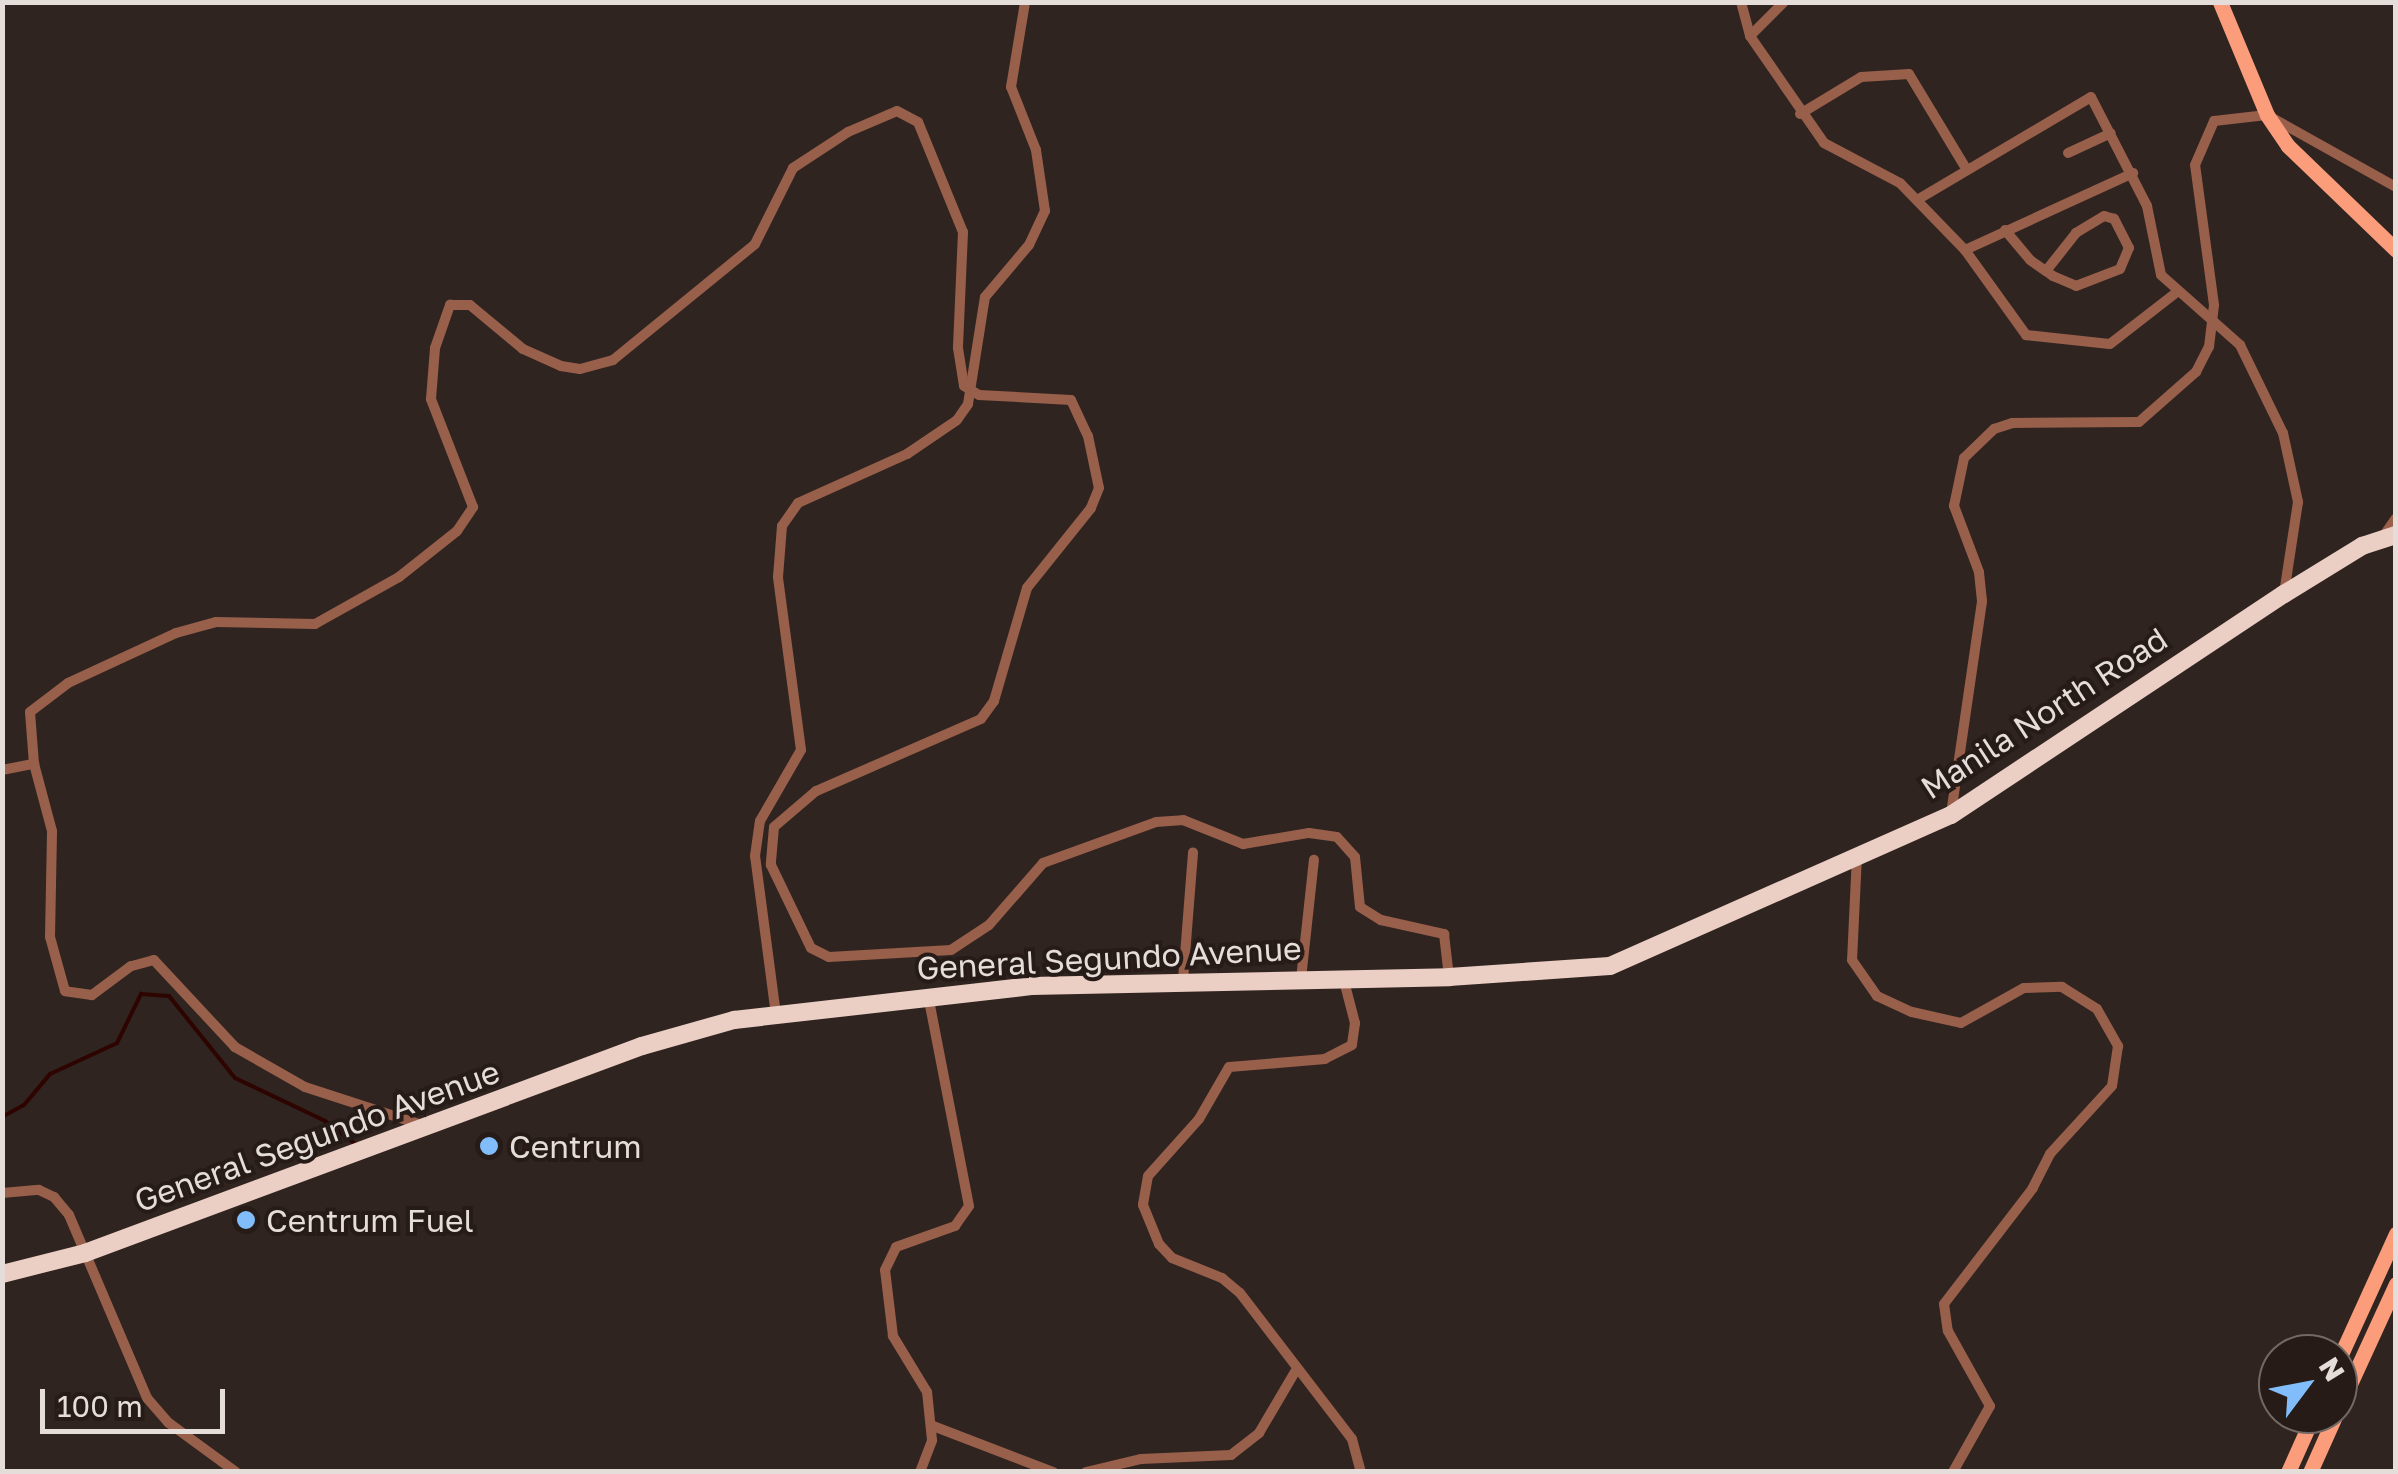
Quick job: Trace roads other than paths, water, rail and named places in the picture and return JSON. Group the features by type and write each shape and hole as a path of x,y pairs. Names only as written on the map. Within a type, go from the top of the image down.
{"highway":[{"name":"Manila North Road","path":"1712,918 1951,814 2284,594 2389,537"},
{"name":"General Segundo Avenue","path":"2,1274 85,1253 385,1139 684,1032 776,1015 928,996 1183,980 1450,977 1610,966 1712,918"}],"main road":[{"path":"2220,2 2266,115 2288,146 2396,250"},
{"path":"2350,1334 2396,1234"},
{"path":"2358,1366 2396,1284"},
{"path":"2288,1472 2305,1434"},
{"path":"2310,1472 2327,1434"}],"street":[{"path":"776,1015 755,856 764,812 794,771 801,750 778,577 782,526 810,496 874,470 948,427 970,393 985,298 1037,234 1045,212 1036,150 1011,88 1025,2"},
{"path":"1741,2 1750,36 1800,114 1832,150 1892,177 1918,200 1965,250 2015,324 2035,340 2110,344 2177,292"},
{"path":"1750,36 1784,2"},
{"path":"1800,114 1861,76 1910,74 1967,170"},
{"path":"1918,200 2089,96 2133,173 2147,206 2158,268 2177,292 2213,320 2247,358 2295,468 2298,520 2282,573 2284,594"},
{"path":"423,1126 305,1087 235,1047 154,960 131,966 92,995 65,990 50,937 50,812 34,764 30,712 68,684 204,625 298,626 333,617 400,577 457,532 472,507 436,424 430,376 450,306 470,305 522,348 561,366 580,370 613,360 755,244 792,168 892,113 907,112 918,122 962,232 958,348 970,393"},
{"path":"1951,814 1982,601 1979,572 1954,506 1964,458 1984,436 2012,423 2139,422 2196,372 2213,320 2195,165 2214,121 2266,115 2396,187"},
{"path":"2068,153 2111,134"},
{"path":"1965,250 2133,173"},
{"path":"2005,230 2046,271 2085,285 2124,266 2129,248 2114,220 2104,216 2076,233 2046,271"},
{"path":"970,393 1070,400 1088,436 1099,488 1091,508 1026,588 994,701 982,719 816,791 774,827 771,864 814,950 829,957 951,950 989,925 1043,863 1156,822 1182,820 1243,844 1309,833 1337,837 1355,857 1360,907 1381,920 1444,934 1450,977"},
{"path":"2389,537 2396,518"},
{"path":"2,770 34,764"},
{"path":"1183,980 1193,852"},
{"path":"1857,854 1852,960 1878,996 1912,1012 1967,1022 2024,988 2062,987 2098,1008 2118,1046 2112,1086 2050,1154 2033,1188 1944,1304 1948,1331 1990,1406 1952,1472"},
{"path":"1301,979 1314,860"},
{"path":"1344,977 1355,1023 1352,1045 1325,1059 1229,1068 1199,1119 1143,1187 1147,1222 1159,1244 1186,1266 1236,1288 1296,1372 1352,1439 1361,1472"},
{"path":"920,1472 933,1426 920,1374 893,1336 885,1293 888,1256 896,1248 955,1226 968,1214 928,996"},
{"path":"2,1193 39,1190 54,1197 85,1253 156,1412 236,1472"},
{"path":"1086,1472 1157,1458 1231,1455 1259,1432 1296,1372"},
{"path":"933,1426 1053,1472"}],"waterway":[{"path":"2,1117 24,1105 50,1074 117,1043 141,994 169,996 235,1078 325,1121 355,1144"}],"place":[{"name":"Centrum","path":"489,1146"},
{"name":"Centrum Fuel","path":"246,1220"}]}
